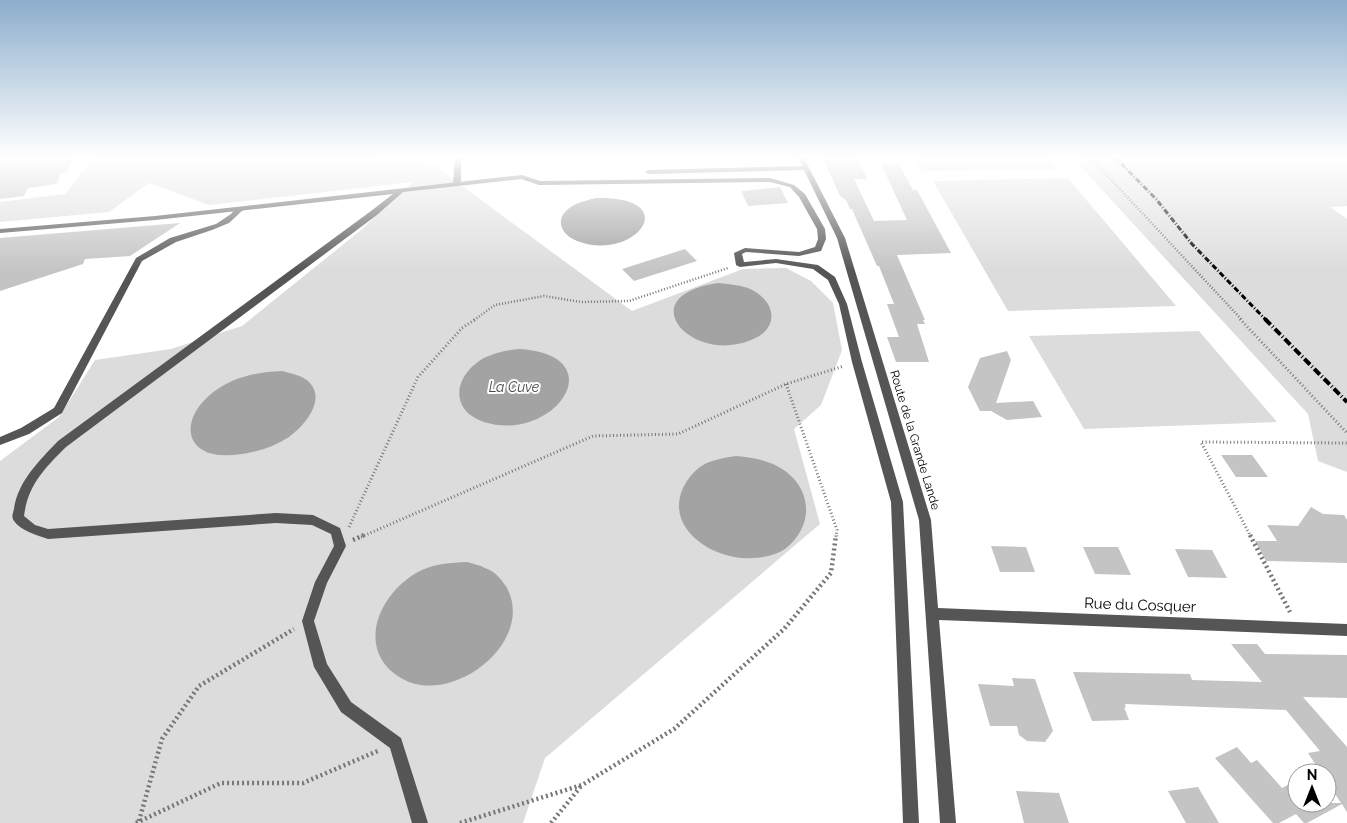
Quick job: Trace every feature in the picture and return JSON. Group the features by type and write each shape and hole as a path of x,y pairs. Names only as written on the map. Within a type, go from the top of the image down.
{"street":[{"path":"0,231 240,209 363,194"},
{"path":"395,194 374,213 62,444 33,474 19,500 18,518 32,528 48,534 276,518 313,520 336,531 340,546 321,582 308,621 321,667 346,707 396,743 420,823"},
{"path":"800,194 821,229 822,239 818,248 799,254 745,250 738,253 740,265 762,261 789,262 815,267 826,273 838,290 897,502 911,823"},
{"name":"Route de la Grande Lande","path":"818,194 840,238 924,520 948,823"},
{"path":"0,441 24,431 58,410 139,260 155,248 175,239 222,223 236,215 240,209"},
{"name":"Rue du Cosquer","path":"932,614 1347,630"}],"path":[{"path":"1126,194 1347,433"},
{"path":"340,546 418,377 462,328 495,305 544,296 581,302 629,301 740,265"},
{"path":"340,546 593,436 678,434 786,384 857,362"},
{"path":"460,823 582,785 674,729 784,629 831,573 837,530 786,384"},
{"path":"1298,628 1201,442 1347,443"},
{"path":"137,822 162,739 199,686 308,621"},
{"path":"137,822 221,783 303,783 396,743"},
{"path":"551,823 582,785"}],"shaded area":[{"path":"62,194 133,194 109,212 0,222 0,202"},
{"path":"180,194 303,194 209,205"},
{"path":"400,194 474,194 632,311 743,269 786,268 811,281 833,303 842,350 821,405 794,429 820,524 545,758 523,823 0,823 0,461 59,417 95,360 171,349 242,326 361,230"},
{"path":"941,194 1082,194 1176,306 1008,311"},
{"path":"1106,194 1347,194 1347,206 1330,207 1347,219 1347,472 1318,461 1308,414"},
{"path":"1199,331 1277,422 1084,429 1029,336"}],"water":[{"path":"596,198 623,200 639,207 645,217 642,227 632,237 617,243 598,245 571,238 563,230 561,225 562,216 574,205"},
{"path":"718,283 748,288 764,299 769,306 771,321 761,335 751,340 729,345 708,343 691,336 679,326 674,313 677,301 691,290"},
{"name":"La Cuve","path":"520,349 549,355 565,366 569,381 564,396 551,410 532,421 509,425 484,422 472,416 464,408 460,400 462,381 468,372 486,357"},
{"path":"282,371 304,378 310,383 316,397 311,413 295,432 269,447 254,452 232,455 216,455 204,451 196,445 192,436 191,426 194,415 200,405 211,394 227,383 245,377"},
{"path":"736,456 755,458 786,471 796,481 802,492 806,503 806,515 802,527 796,539 778,553 752,558 738,558 723,554 697,540 687,529 681,517 679,503 683,488 692,474 708,463"},
{"path":"467,562 492,571 507,588 513,609 510,629 499,649 483,665 464,677 442,684 421,685 401,678 386,666 378,652 375,636 384,605 394,591 407,579 422,570 450,563"}],"building":[{"path":"0,194 25,194 24,196 0,199"},
{"path":"743,194 784,194 788,203 748,206"},
{"path":"839,194 861,194 874,221 907,220 895,194 919,194 951,253 897,255 925,320 923,320 925,324 917,324 929,362 896,362 887,337 899,337 887,304 894,304 879,266 877,266 852,209 850,209 846,200"},
{"path":"180,223 130,256 85,259 83,264 0,291 0,238"},
{"path":"685,249 697,261 634,281 622,269"},
{"path":"1007,351 1011,360 996,403 1033,401 1042,417 1007,420 991,411 980,411 968,387 980,358"},
{"path":"1221,455 1252,455 1268,477 1236,477"},
{"path":"1311,507 1323,514 1344,515 1347,520 1347,563 1266,561 1255,541 1277,541 1267,525 1298,526"},
{"path":"991,546 1026,547 1035,572 1000,572"},
{"path":"1083,547 1118,547 1131,575 1095,574"},
{"path":"1175,549 1212,550 1227,578 1188,577"},
{"path":"1231,644 1257,644 1265,654 1347,655 1347,698 1303,697 1347,747 1347,812 1342,804 1337,807 1337,803 1341,803 1337,797 1337,763 1314,763 1308,753 1320,751 1286,710 1125,704 1126,708 1124,707 1129,720 1092,721 1073,672 1190,674 1192,680 1262,682"},
{"path":"1012,678 1035,679 1053,731 1045,742 1027,741 1019,735 1017,726 990,726 978,684 1014,686"},
{"path":"1237,747 1251,763 1257,760 1282,788 1287,785 1287,813 1325,813 1307,823 1304,823 1296,814 1279,823 1273,823 1215,758"},
{"path":"1198,787 1219,823 1186,823 1168,791"},
{"path":"1016,791 1059,793 1069,823 1024,823"}],"railway":[{"path":"1152,194 1192,244 1266,320"},
{"path":"1265,319 1347,402"}]}
